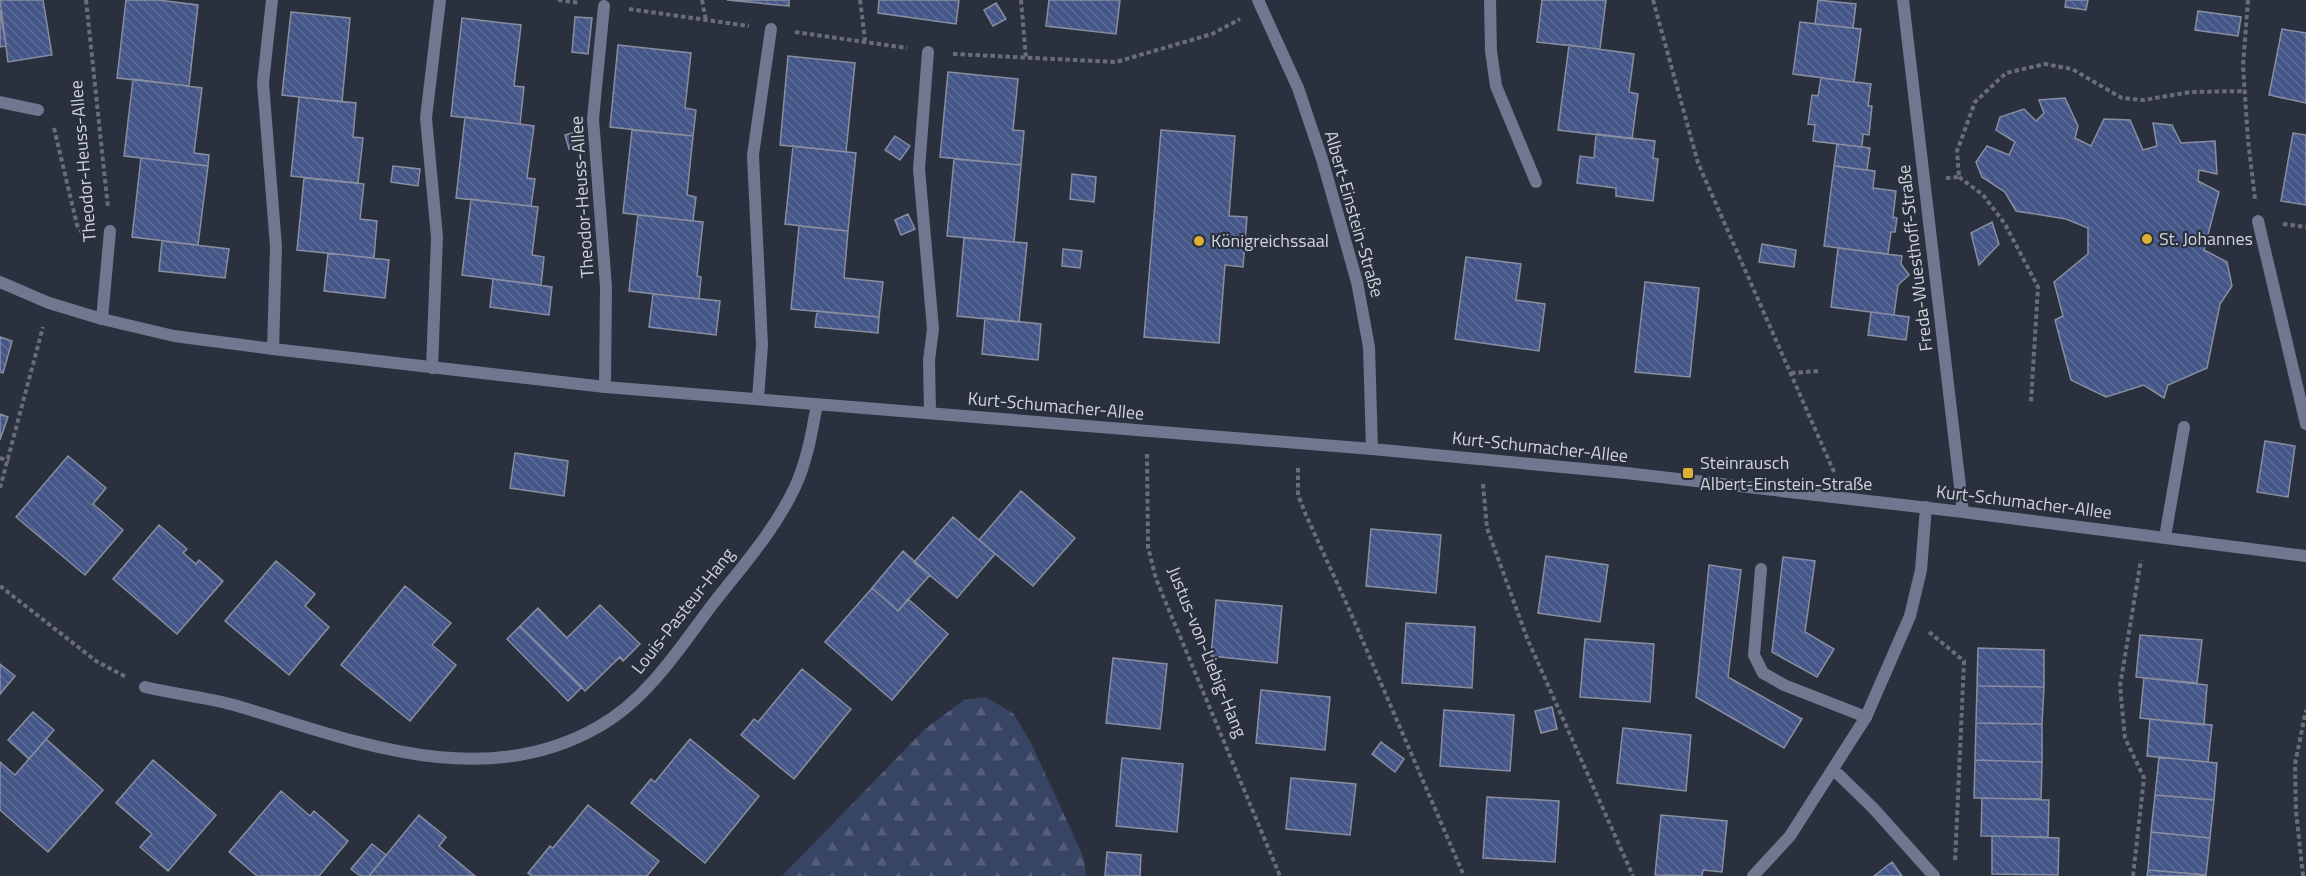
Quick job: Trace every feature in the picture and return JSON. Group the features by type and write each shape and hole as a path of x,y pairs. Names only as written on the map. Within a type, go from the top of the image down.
{"street":[{"path":"272,0 262,83 276,248 273,349"},
{"path":"432,368 437,237 426,118 440,0"},
{"name":"Albert-Einstein-Straße","path":"1258,0 1298,88 1322,159 1357,282 1369,347 1372,449"},
{"path":"1490,0 1491,51 1496,86 1536,182"},
{"name":"Freda-Wuesthoff-Straße","path":"1904,0 1963,512"},
{"name":"Theodor-Heuss-Allee","path":"604,6 593,120 606,287 605,387"},
{"path":"758,399 762,345 753,155 771,29"},
{"path":"928,52 919,169 933,329 929,360 930,413"},
{"path":"0,102 38,110"},
{"path":"2258,221 2306,424"},
{"name":"Theodor-Heuss-Allee","path":"102,319 110,231"},
{"path":"0,282 49,303 102,319 174,336 605,387 817,404"},
{"name":"Kurt-Schumacher-Allee","path":"817,404 1483,459 1926,507 2306,556"},
{"name":"Louis-Pasteur-Hang","path":"145,687 183,697 226,703 390,750 443,760 497,759 552,749 599,727 642,692 675,655 779,517 804,464 817,404"},
{"path":"2166,537 2184,427"},
{"path":"1753,876 1790,837 1866,717 1910,616 1921,570 1926,507"},
{"path":"1761,569 1754,655 1764,673 1784,685 1866,717"},
{"path":"1834,770 1874,809 1934,876"}],"path":[{"name":"Theodor-Heuss-Allee","path":"86,0 110,231"},
{"path":"702,0 706,21"},
{"path":"860,0 865,40"},
{"path":"1021,0 1026,58"},
{"path":"1653,0 1698,163 1846,498"},
{"path":"2248,0 2243,66 2248,140 2258,221"},
{"path":"1959,177 1957,151 1975,102 2006,73 2045,64 2072,69 2122,98 2144,100 2190,92 2245,91"},
{"path":"38,110 52,119 77,225 108,260"},
{"path":"1924,180 1959,177 1983,195 2005,224 2038,287 2031,402"},
{"path":"0,488 49,303"},
{"path":"1791,373 1819,371"},
{"name":"Justus-von-Liebig-Hang","path":"1147,432 1148,548 1156,579 1280,876"},
{"path":"1298,443 1298,495 1464,876"},
{"path":"0,458 9,461"},
{"path":"1483,459 1483,508 1487,528 1527,638 1633,876"},
{"path":"2133,876 2144,777 2125,738 2120,686 2145,535"},
{"path":"0,586 96,661 145,687"},
{"path":"1910,616 1964,662 1954,864"},
{"path":"2303,876 2296,811 2295,764 2306,710"}],"green space":[{"path":"986,697 1014,714 1032,745 1084,858 1086,876 782,876 925,729 964,700"}],"building":[{"path":"0,0 43,0 52,55 8,62"},
{"path":"126,0 158,0 198,5 189,86 117,78"},
{"path":"727,0 789,0 789,6"},
{"path":"879,0 959,0 956,24 878,13"},
{"path":"1049,0 1120,0 1116,34 1046,26"},
{"path":"1542,0 1606,0 1600,49 1537,42"},
{"path":"1818,0 1856,4 1853,28 1815,24"},
{"path":"2066,0 2088,0 2086,10 2065,7"},
{"path":"996,3 1006,19 993,26 984,10"},
{"path":"0,10 6,46 0,47"},
{"path":"2198,11 2241,17 2238,36 2195,30"},
{"path":"291,12 350,18 342,102 282,95"},
{"path":"575,17 592,18 588,54 572,52"},
{"path":"462,18 521,25 514,86 524,87 520,124 451,116"},
{"path":"1800,22 1861,29 1854,82 1793,74"},
{"path":"2282,29 2306,33 2306,103 2269,95"},
{"path":"618,45 691,53 685,108 696,110 693,136 610,127"},
{"path":"1569,45 1634,54 1629,92 1638,94 1632,139 1558,130"},
{"path":"788,56 855,63 846,152 780,145"},
{"path":"948,72 1018,79 1013,130 1024,131 1021,165 940,157"},
{"path":"1821,78 1871,84 1868,106 1872,106 1869,135 1863,134 1862,147 1813,141 1815,125 1808,124 1812,95 1818,96"},
{"path":"133,79 202,88 194,153 209,155 208,166 124,156"},
{"path":"299,97 356,103 353,137 363,138 358,183 291,176"},
{"name":"St. Johannes","path":"2065,98 2078,126 2075,138 2091,146 2104,119 2130,120 2143,150 2157,146 2153,123 2172,125 2181,143 2215,141 2217,174 2199,170 2198,181 2219,192 2204,250 2227,262 2232,286 2220,304 2207,368 2168,385 2164,398 2144,385 2106,397 2071,380 2055,320 2063,316 2054,282 2088,254 2088,228 2066,219 2016,211 2005,192 1982,177 1976,162 1987,146 2009,155 2015,142 1996,130 2000,117 2024,109 2036,121 2044,113 2039,100"},
{"path":"465,117 534,126 527,178 535,179 531,206 456,198"},
{"path":"632,130 693,136 687,195 696,197 693,221 623,213"},
{"name":"Königreichssaal","path":"1161,130 1235,136 1229,216 1247,217 1243,267 1225,265 1219,343 1144,337"},
{"path":"579,131 583,145 569,149 565,135"},
{"path":"2293,133 2306,135 2306,205 2281,201"},
{"path":"1596,134 1655,141 1653,158 1658,159 1653,201 1616,196 1616,188 1577,183 1580,156 1594,158"},
{"path":"895,136 910,146 900,160 885,150"},
{"path":"1837,144 1870,148 1867,170 1834,166"},
{"path":"793,146 856,153 848,231 785,224"},
{"path":"141,158 208,166 198,245 132,237"},
{"path":"954,159 1021,165 1014,242 947,236"},
{"path":"393,166 420,169 418,186 391,182"},
{"path":"1834,166 1875,171 1873,188 1896,191 1893,217 1897,218 1895,232 1891,232 1888,254 1824,246"},
{"path":"1072,174 1096,177 1094,202 1070,199"},
{"path":"304,178 364,184 360,219 377,221 374,258 297,250"},
{"path":"471,199 538,207 532,255 544,257 541,285 462,275"},
{"path":"908,214 915,229 901,235 895,220"},
{"path":"638,215 703,222 697,276 701,277 699,299 629,291"},
{"path":"1992,222 1999,244 1979,265 1971,233"},
{"path":"799,226 848,231 844,278 883,282 879,317 791,309"},
{"path":"964,238 1027,243 1019,322 957,316"},
{"path":"162,241 229,249 225,278 159,271"},
{"path":"1762,244 1796,250 1794,267 1759,262"},
{"path":"1838,248 1902,256 1901,264 1909,275 1898,285 1894,315 1831,307"},
{"path":"1063,249 1082,251 1080,268 1062,266"},
{"path":"328,253 389,260 385,298 324,291"},
{"path":"1466,257 1521,264 1516,300 1545,304 1539,351 1455,339"},
{"path":"493,279 552,287 549,315 490,307"},
{"path":"1645,282 1699,288 1690,377 1635,372"},
{"path":"653,294 720,301 716,335 649,327"},
{"path":"817,311 879,317 878,333 815,327"},
{"path":"1871,312 1909,317 1906,340 1868,335"},
{"path":"985,318 1041,324 1038,360 982,354"},
{"path":"0,337 12,341 3,373 0,372"},
{"path":"0,414 8,417 0,440"},
{"path":"2265,441 2295,446 2288,497 2257,492"},
{"path":"515,453 568,461 564,496 510,488"},
{"path":"68,456 106,488 93,504 123,530 85,575 16,517"},
{"path":"1021,491 1075,538 1033,586 979,540"},
{"path":"953,517 995,554 957,598 914,562"},
{"path":"159,525 187,549 183,553 196,564 199,560 223,581 177,634 113,579"},
{"path":"1371,529 1441,535 1436,593 1366,586"},
{"path":"903,551 930,575 898,611 872,588"},
{"path":"1546,556 1608,565 1600,622 1538,613"},
{"path":"1783,557 1815,561 1805,632 1834,649 1817,677 1772,652"},
{"path":"276,561 315,594 305,606 329,627 289,675 225,621"},
{"path":"1709,565 1741,570 1728,677 1802,719 1784,748 1696,697"},
{"path":"405,586 451,623 432,645 456,665 410,721 341,665"},
{"path":"872,588 898,611 908,599 948,634 892,700 825,642"},
{"path":"1216,600 1282,606 1277,663 1211,656"},
{"path":"600,605 640,644 623,661 620,657 585,691 520,626 538,608 567,638"},
{"path":"1406,623 1475,627 1472,688 1402,683"},
{"path":"520,626 582,687 568,701 507,639"},
{"path":"2140,635 2202,640 2197,683 2136,677"},
{"path":"1585,639 1654,644 1650,702 1580,697"},
{"path":"1978,648 2044,650 2044,687 1977,686"},
{"path":"1113,658 1167,664 1160,729 1106,723"},
{"path":"0,664 15,676 0,694"},
{"path":"802,669 851,709 794,779 741,735 754,719 758,722"},
{"path":"2144,678 2207,685 2204,725 2140,718"},
{"path":"1977,686 2044,687 2042,724 1976,723"},
{"path":"1261,690 1330,697 1325,750 1256,743"},
{"path":"1552,707 1557,729 1541,733 1535,711"},
{"path":"1444,710 1514,715 1510,771 1440,766"},
{"path":"33,712 54,730 29,759 8,740"},
{"path":"2150,719 2212,725 2208,762 2147,756"},
{"path":"1976,723 2042,724 2042,762 1975,760"},
{"path":"1623,728 1691,735 1686,791 1617,783"},
{"path":"46,739 103,790 48,852 0,810 0,762 15,775"},
{"path":"690,739 759,796 705,863 631,803 651,779 655,782"},
{"path":"1381,742 1404,759 1395,772 1372,754"},
{"path":"2159,757 2217,763 2214,800 2155,795"},
{"path":"1122,758 1183,764 1177,832 1116,826"},
{"path":"153,760 216,815 168,871 140,847 152,834 116,803"},
{"path":"1975,760 2042,762 2041,799 1974,798"},
{"path":"1291,778 1356,784 1350,835 1286,829"},
{"path":"281,791 310,816 314,811 348,841 319,876 257,876 229,852"},
{"path":"2155,795 2214,800 2210,838 2151,832"},
{"path":"1487,797 1559,801 1555,862 1483,858"},
{"path":"1982,798 2049,800 2048,837 1981,836"},
{"path":"588,805 659,861 647,876 532,876 528,873 550,846 553,848"},
{"path":"419,815 446,837 439,846 475,876 369,876"},
{"path":"1661,815 1727,821 1722,872 1703,870 1702,876 1655,875"},
{"path":"2151,832 2210,838 2206,875 2148,870"},
{"path":"1992,836 2059,838 2058,875 1992,874"},
{"path":"372,844 386,855 369,876 360,876 351,869"},
{"path":"1107,852 1141,855 1140,876 1105,876"},
{"path":"1892,862 1902,876 1874,876"},
{"path":"2148,870 2206,875 2206,876 2147,876"}],"place":[{"name":"St. Johannes","path":"2147,239"},
{"name":"Königreichssaal","path":"1199,241"},
{"name":"Steinrausch Albert-Einstein-Straße","path":"1688,473"}]}
